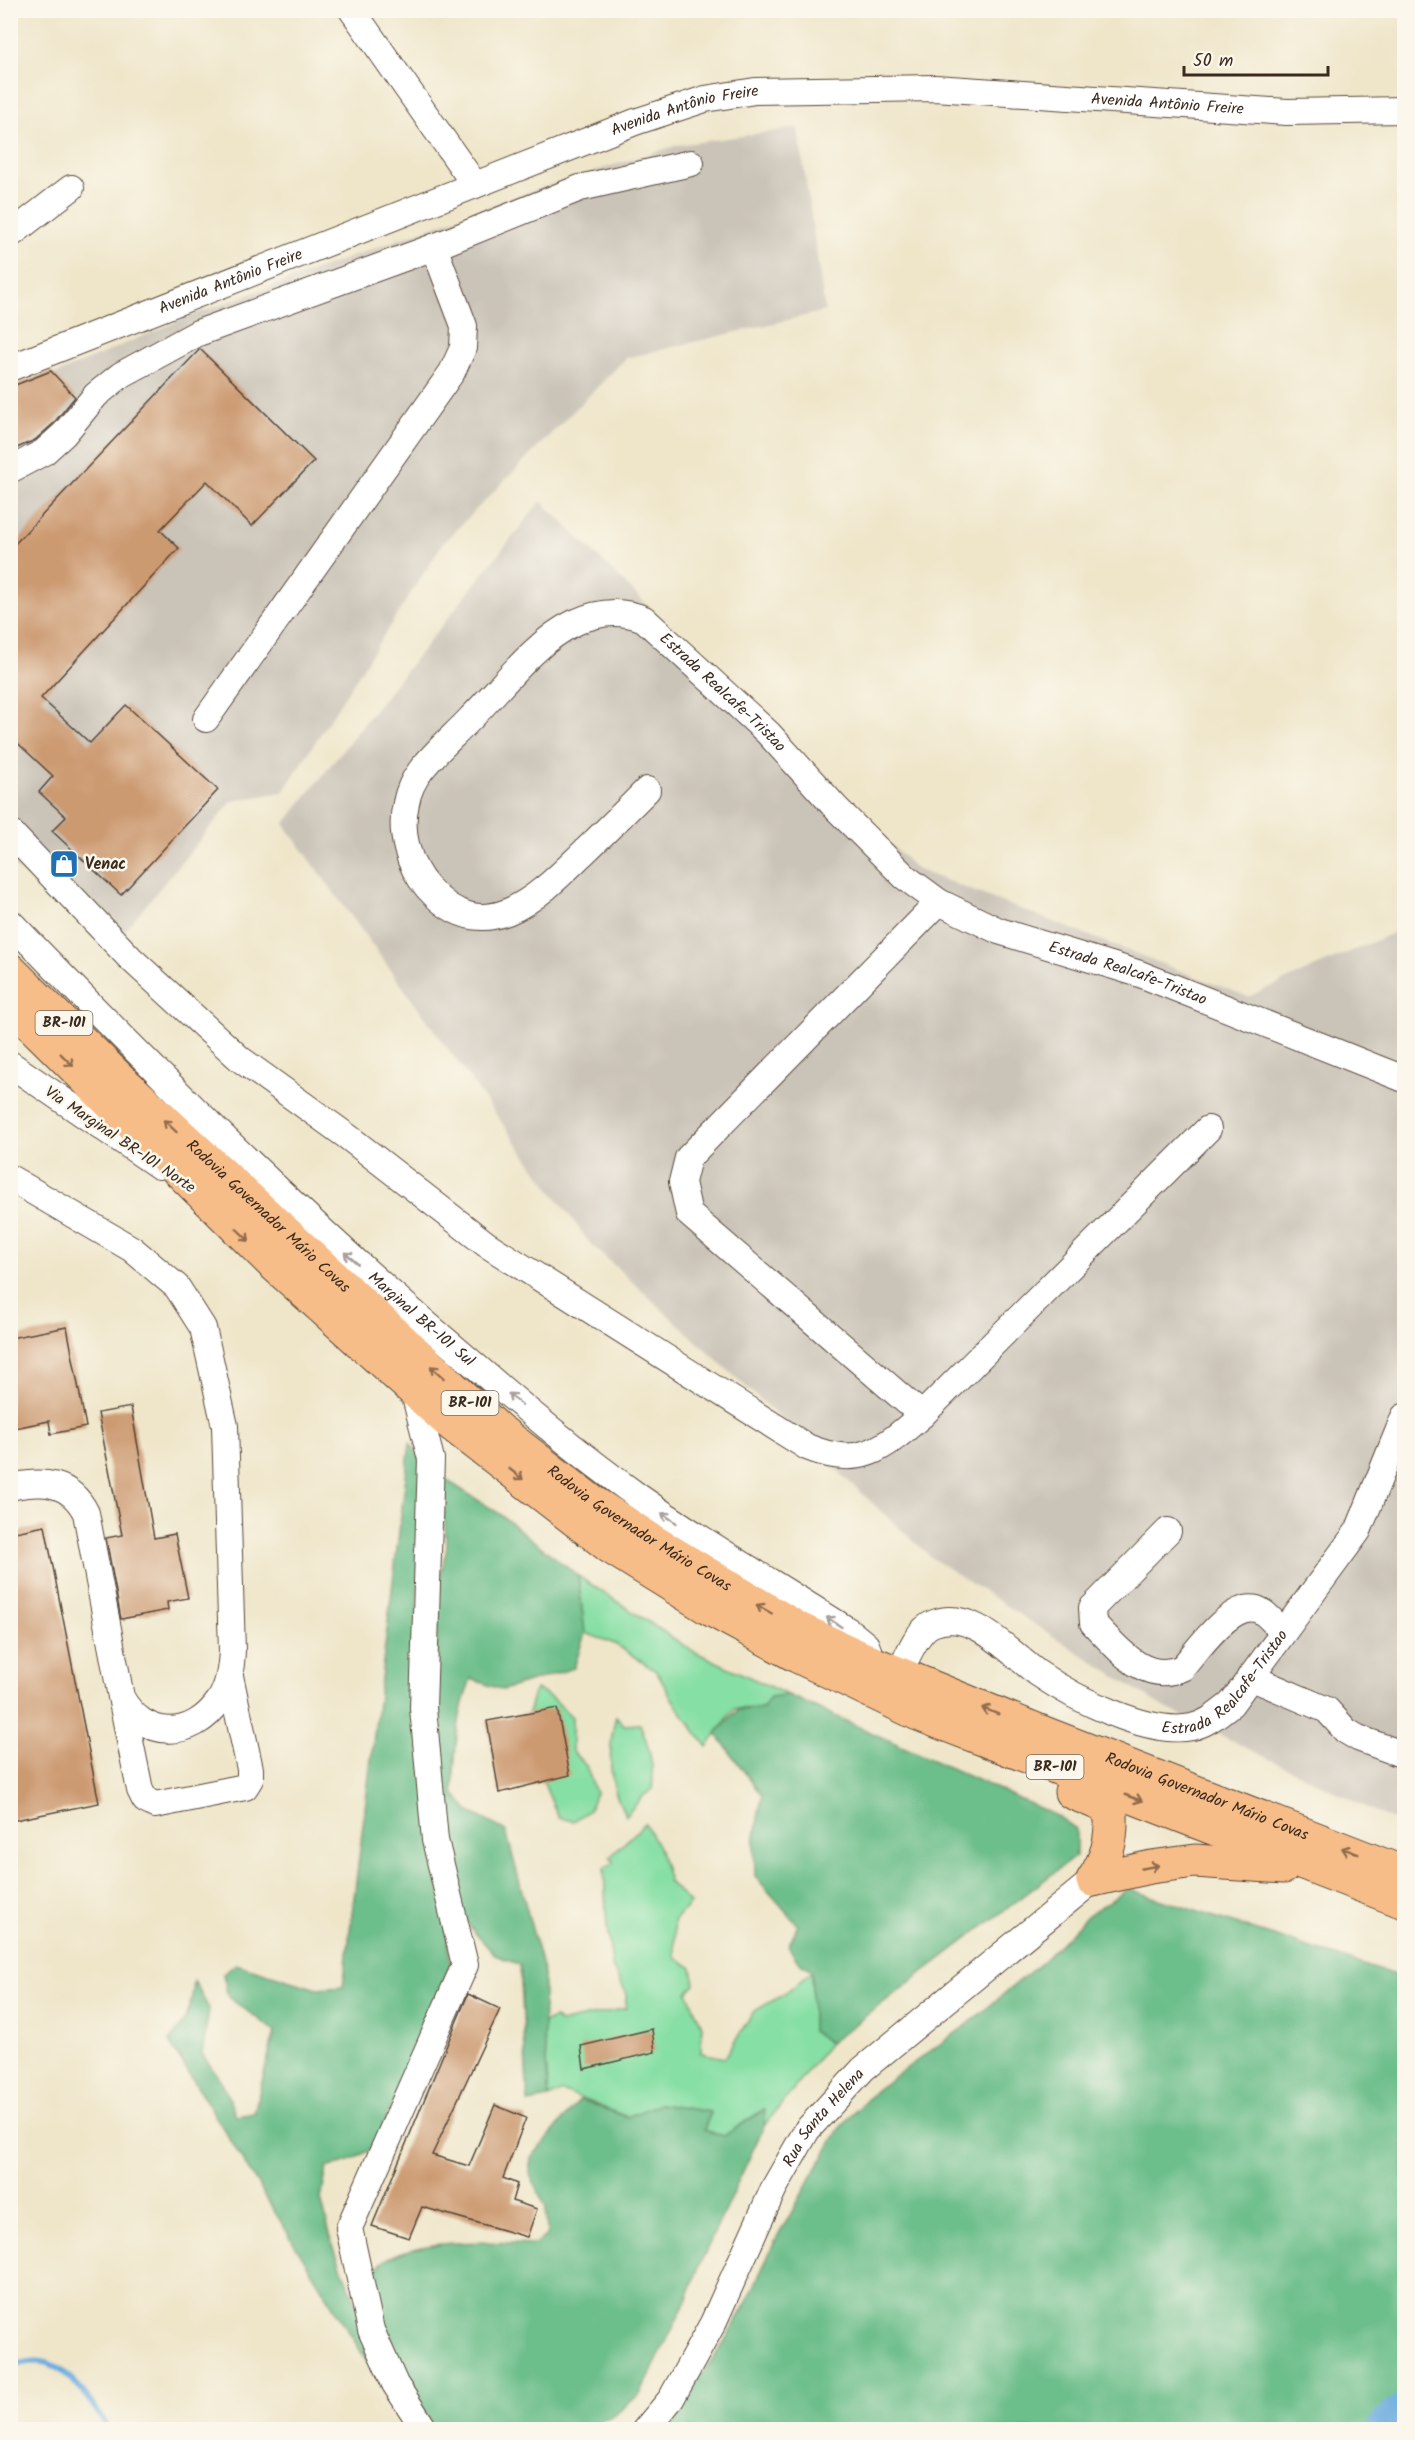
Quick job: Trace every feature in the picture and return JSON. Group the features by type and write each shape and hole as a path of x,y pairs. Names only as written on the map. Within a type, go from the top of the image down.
{"highway":[{"name":"Rodovia Governador Mário Covas","path":"10,970 117,1076 498,1429 590,1500 718,1582 799,1629 886,1668 1055,1737 1404,1873"},
{"name":"Rodovia Governador Mário Covas","path":"10,1004 271,1263 453,1425 610,1547 708,1608 790,1653 918,1714 1404,1902"},
{"path":"790,1653 929,1734 1102,1804 1111,1814 1112,1833 1107,1857 1093,1880"},
{"path":"1093,1880 1195,1861 1324,1871"}],"street":[{"path":"352,10 475,185"},
{"name":"Avenida Antônio Freire","path":"10,368 664,111 705,99 755,91 935,88 1287,112 1404,110"},
{"path":"10,470 44,452 96,395 121,375 198,333 434,247 580,188 691,163"},
{"path":"10,235 71,188"},
{"path":"206,719 452,372 463,348 464,326 434,247"},
{"name":"Estrada Realcafe-Tristao","path":"647,790 549,886 524,904 498,916 477,918 456,913 439,901 424,884 407,851 404,825 405,804 421,770 547,641 574,622 606,612 627,612 644,619 768,733 836,808 897,869 939,902 999,931 1140,974 1404,1079"},
{"path":"10,832 130,958 240,1059 348,1137 486,1245 807,1447 827,1455 846,1458 868,1455 889,1444 922,1415 1208,1129"},
{"path":"922,1415 689,1214 682,1182 688,1158 939,902"},
{"name":"Marginal BR-101 Sul","path":"10,921 183,1099 341,1250 414,1314 500,1387 637,1496 700,1539 849,1631 866,1645 886,1668"},
{"name":"Via Marginal BR-101 Norte","path":"10,1064 201,1195"},
{"path":"10,1178 132,1249 177,1287 203,1328 225,1426 232,1630 230,1676 250,1769 250,1779 245,1787 155,1804 145,1800 140,1790 86,1513 81,1502 68,1489 52,1483 34,1482 10,1487"},
{"path":"413,1389 431,1459 423,1708 435,1840 465,1965 350,2228 371,2330 395,2384 425,2430"},
{"name":"Estrada Realcafe-Tristao","path":"886,1668 931,1624 963,1623 987,1633 1041,1675 1110,1711 1156,1728 1177,1730 1194,1727 1212,1718 1231,1704 1282,1631 1358,1531 1404,1417"},
{"path":"1168,1531 1092,1608 1093,1623 1132,1662 1157,1672 1174,1672 1182,1668 1230,1616 1245,1609 1263,1612 1282,1631"},
{"path":"122,1697 130,1713 142,1724 157,1729 175,1730 193,1725 209,1714 221,1699 230,1676"},
{"path":"1250,1677 1327,1710 1346,1731 1358,1738 1404,1755"},
{"name":"Rua Santa Helena","path":"645,2430 671,2399 713,2323 774,2188 807,2130 863,2069 1093,1880"}],"shaded area":[{"path":"798,128 825,311 626,358 443,543 283,792 232,801 111,947 11,864 10,394 185,318 528,192 678,145"},
{"path":"541,501 916,869 1248,997 1404,928 1404,1826 1160,1705 932,1558 589,1242 284,824"}],"green space":[{"path":"410,1443 418,1454 422,1471 414,1709 451,1963 374,2147 354,2159 327,2168 321,2199 332,2243 377,2357 422,2429 409,2429 169,2041 188,2014 194,1981 209,2009 202,2054 223,2084 236,2116 254,2113 275,2031 228,1997 223,1974 236,1964 317,1989 343,1987"},
{"path":"443,1478 497,1512 578,1576 585,1633 574,1668 503,1690 471,1679 459,1720 456,1749 453,1792 468,1811 506,1831 544,1974 544,2037 549,2098 528,2102 520,1965 495,1955 469,1926 444,1859 438,1786 442,1736 436,1691 438,1587 447,1547 442,1497"},
{"path":"578,1576 691,1650 788,1695 770,1697 763,1708 734,1709 707,1747 676,1705 656,1671 615,1644 585,1633"},
{"path":"536,1689 555,1700 572,1717 572,1751 586,1766 596,1793 589,1810 574,1821 559,1818 539,1772 530,1737 529,1720"},
{"path":"788,1695 1057,1816 1076,1829 1076,1856 830,2043 812,2031 812,1971 797,1960 788,1946 798,1925 755,1876 754,1842 762,1796 716,1733 738,1710 763,1708 770,1697"},
{"path":"616,1716 624,1725 640,1724 652,1764 652,1789 626,1816 616,1792 611,1768 611,1742"},
{"path":"645,1823 660,1851 669,1882 690,1903 674,1921 675,1957 692,1968 695,1984 687,1992 702,2026 701,2053 725,2058 753,2012 786,1993 812,1971 812,2031 830,2043 764,2126 764,2109 724,2136 703,2130 711,2112 659,2104 627,2117 562,2091 549,2098 543,2023 555,2018 560,2023 626,2008 626,1992 613,1969 607,1928 604,1868 614,1863 610,1857"},
{"path":"1128,1889 1404,1978 1404,2429 661,2430 720,2349 746,2304 774,2243 839,2129 876,2090 968,2024 1043,1961 1088,1915"},
{"path":"580,2100 627,2117 659,2104 711,2112 704,2130 724,2136 765,2109 764,2126 699,2266 686,2301 641,2393 620,2411 588,2429 434,2429 387,2342 369,2275 388,2258 423,2247 462,2243 535,2244 547,2235 546,2208 529,2173 531,2158"}],"building":[{"path":"200,349 314,461 252,526 207,481 160,530 179,548 41,698 90,743 126,705 218,790 121,895 52,831 66,817 39,792 53,776 10,736 10,549"},
{"path":"51,371 75,397 53,424 35,440 10,451 10,387"},
{"path":"67,1327 86,1427 51,1434 49,1421 10,1429 10,1338"},
{"path":"131,1407 154,1538 175,1534 188,1598 167,1602 168,1610 121,1619 106,1538 122,1535 98,1413"},
{"path":"45,1526 99,1803 10,1821 10,1533"},
{"path":"557,1708 570,1775 499,1793 487,1721"},
{"path":"468,1994 500,2009 432,2155 469,2166 495,2105 526,2118 503,2178 517,2184 512,2201 537,2209 527,2237 422,2207 409,2238 372,2226"},
{"path":"652,2029 655,2052 584,2069 581,2046"}],"waterway":[{"path":"10,2355 19,2364 40,2362 48,2363 59,2369 84,2393 107,2430"},
{"path":"1383,2430 1393,2418 1404,2411"}],"place":[{"name":"Venac","path":"64,864"}]}
